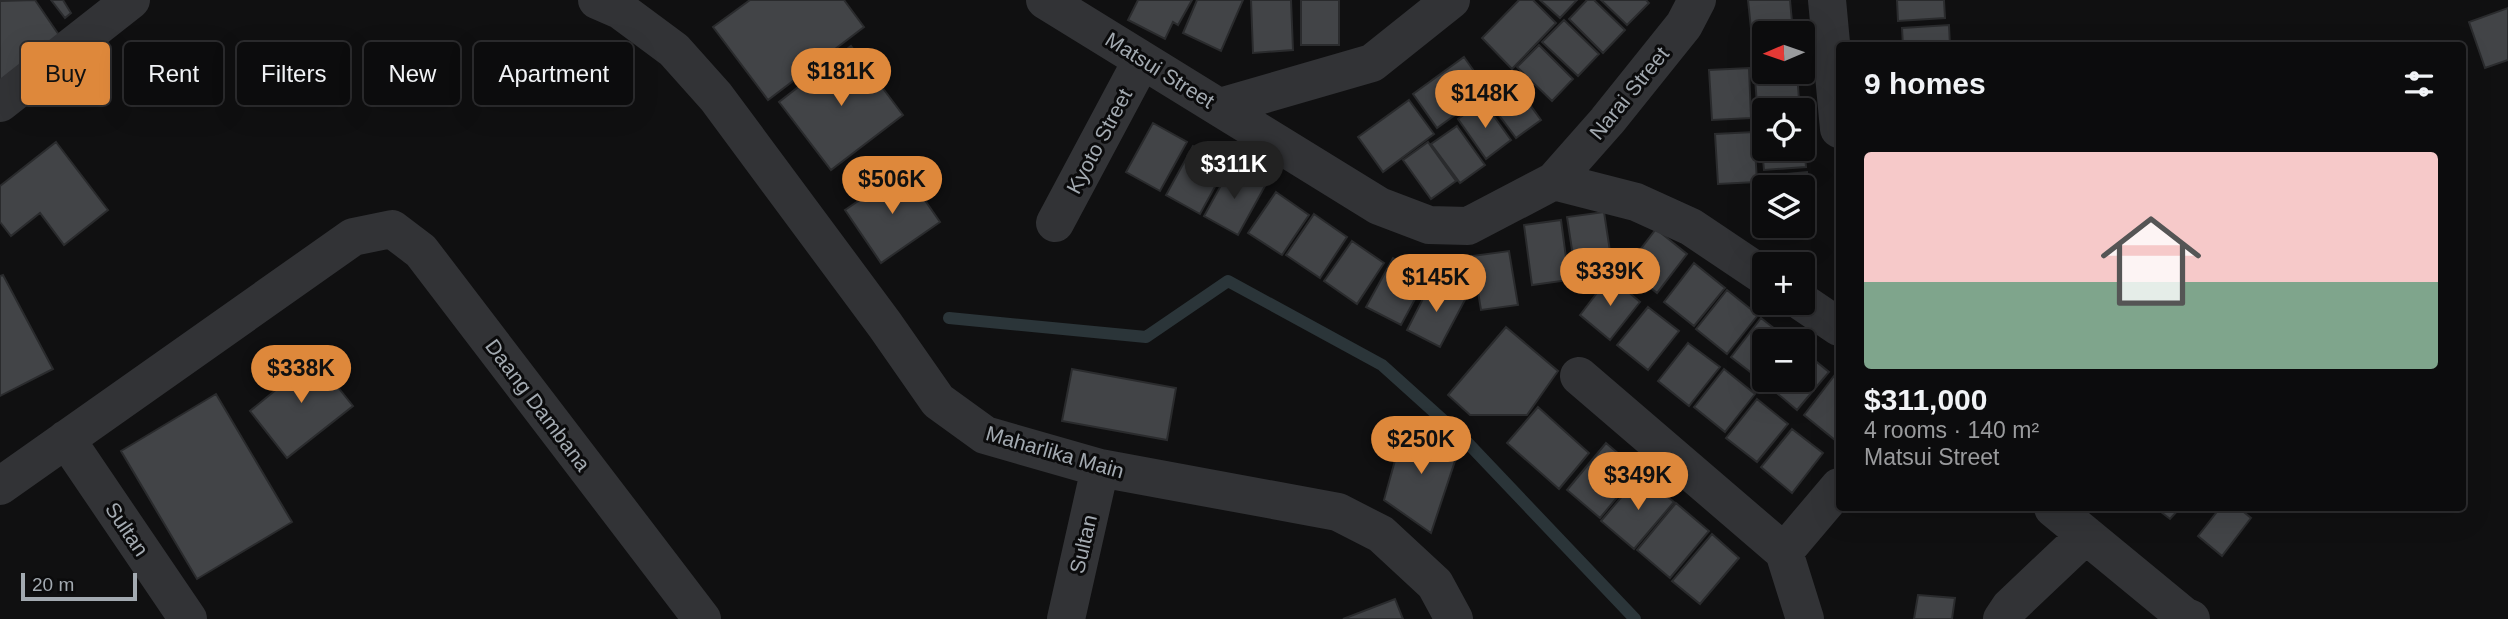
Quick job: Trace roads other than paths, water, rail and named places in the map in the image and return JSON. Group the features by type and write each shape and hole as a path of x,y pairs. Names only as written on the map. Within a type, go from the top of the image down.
{"street":[{"path":"0,103 131,0"},
{"name":"Maharlika Main","path":"597,0 620,10 674,50 716,97 938,401 985,435 1100,468 1338,512 1381,534 1435,584 1454,619"},
{"name":"Matsui Street","path":"1045,0 1379,206 1429,225 1468,226 1554,181"},
{"path":"1220,107 1372,64 1451,0"},
{"name":"Narai Street","path":"1554,181 1607,121 1684,24 1697,0"},
{"path":"1827,0 1836,97"},
{"name":"Kyoto Street","path":"1055,223 1142,60"},
{"path":"1554,181 1636,202 1691,227 1752,268"},
{"name":"Daang Dambana","path":"66,439 353,237 392,229 421,251 702,619"},
{"path":"1815,311 1836,325"},
{"path":"1579,376 1784,552 1805,619"},
{"path":"0,486 66,439"},
{"name":"Sultan","path":"66,439 188,619"},
{"name":"Sultan","path":"1066,619 1100,468"},
{"path":"1784,552 1836,491"},
{"path":"2057,511 2186,618"},
{"path":"2002,619 2010,607 2086,535"}],"waterway":[{"path":"949,318 1146,337 1228,281 1382,365 1463,438 1635,619"}]}
